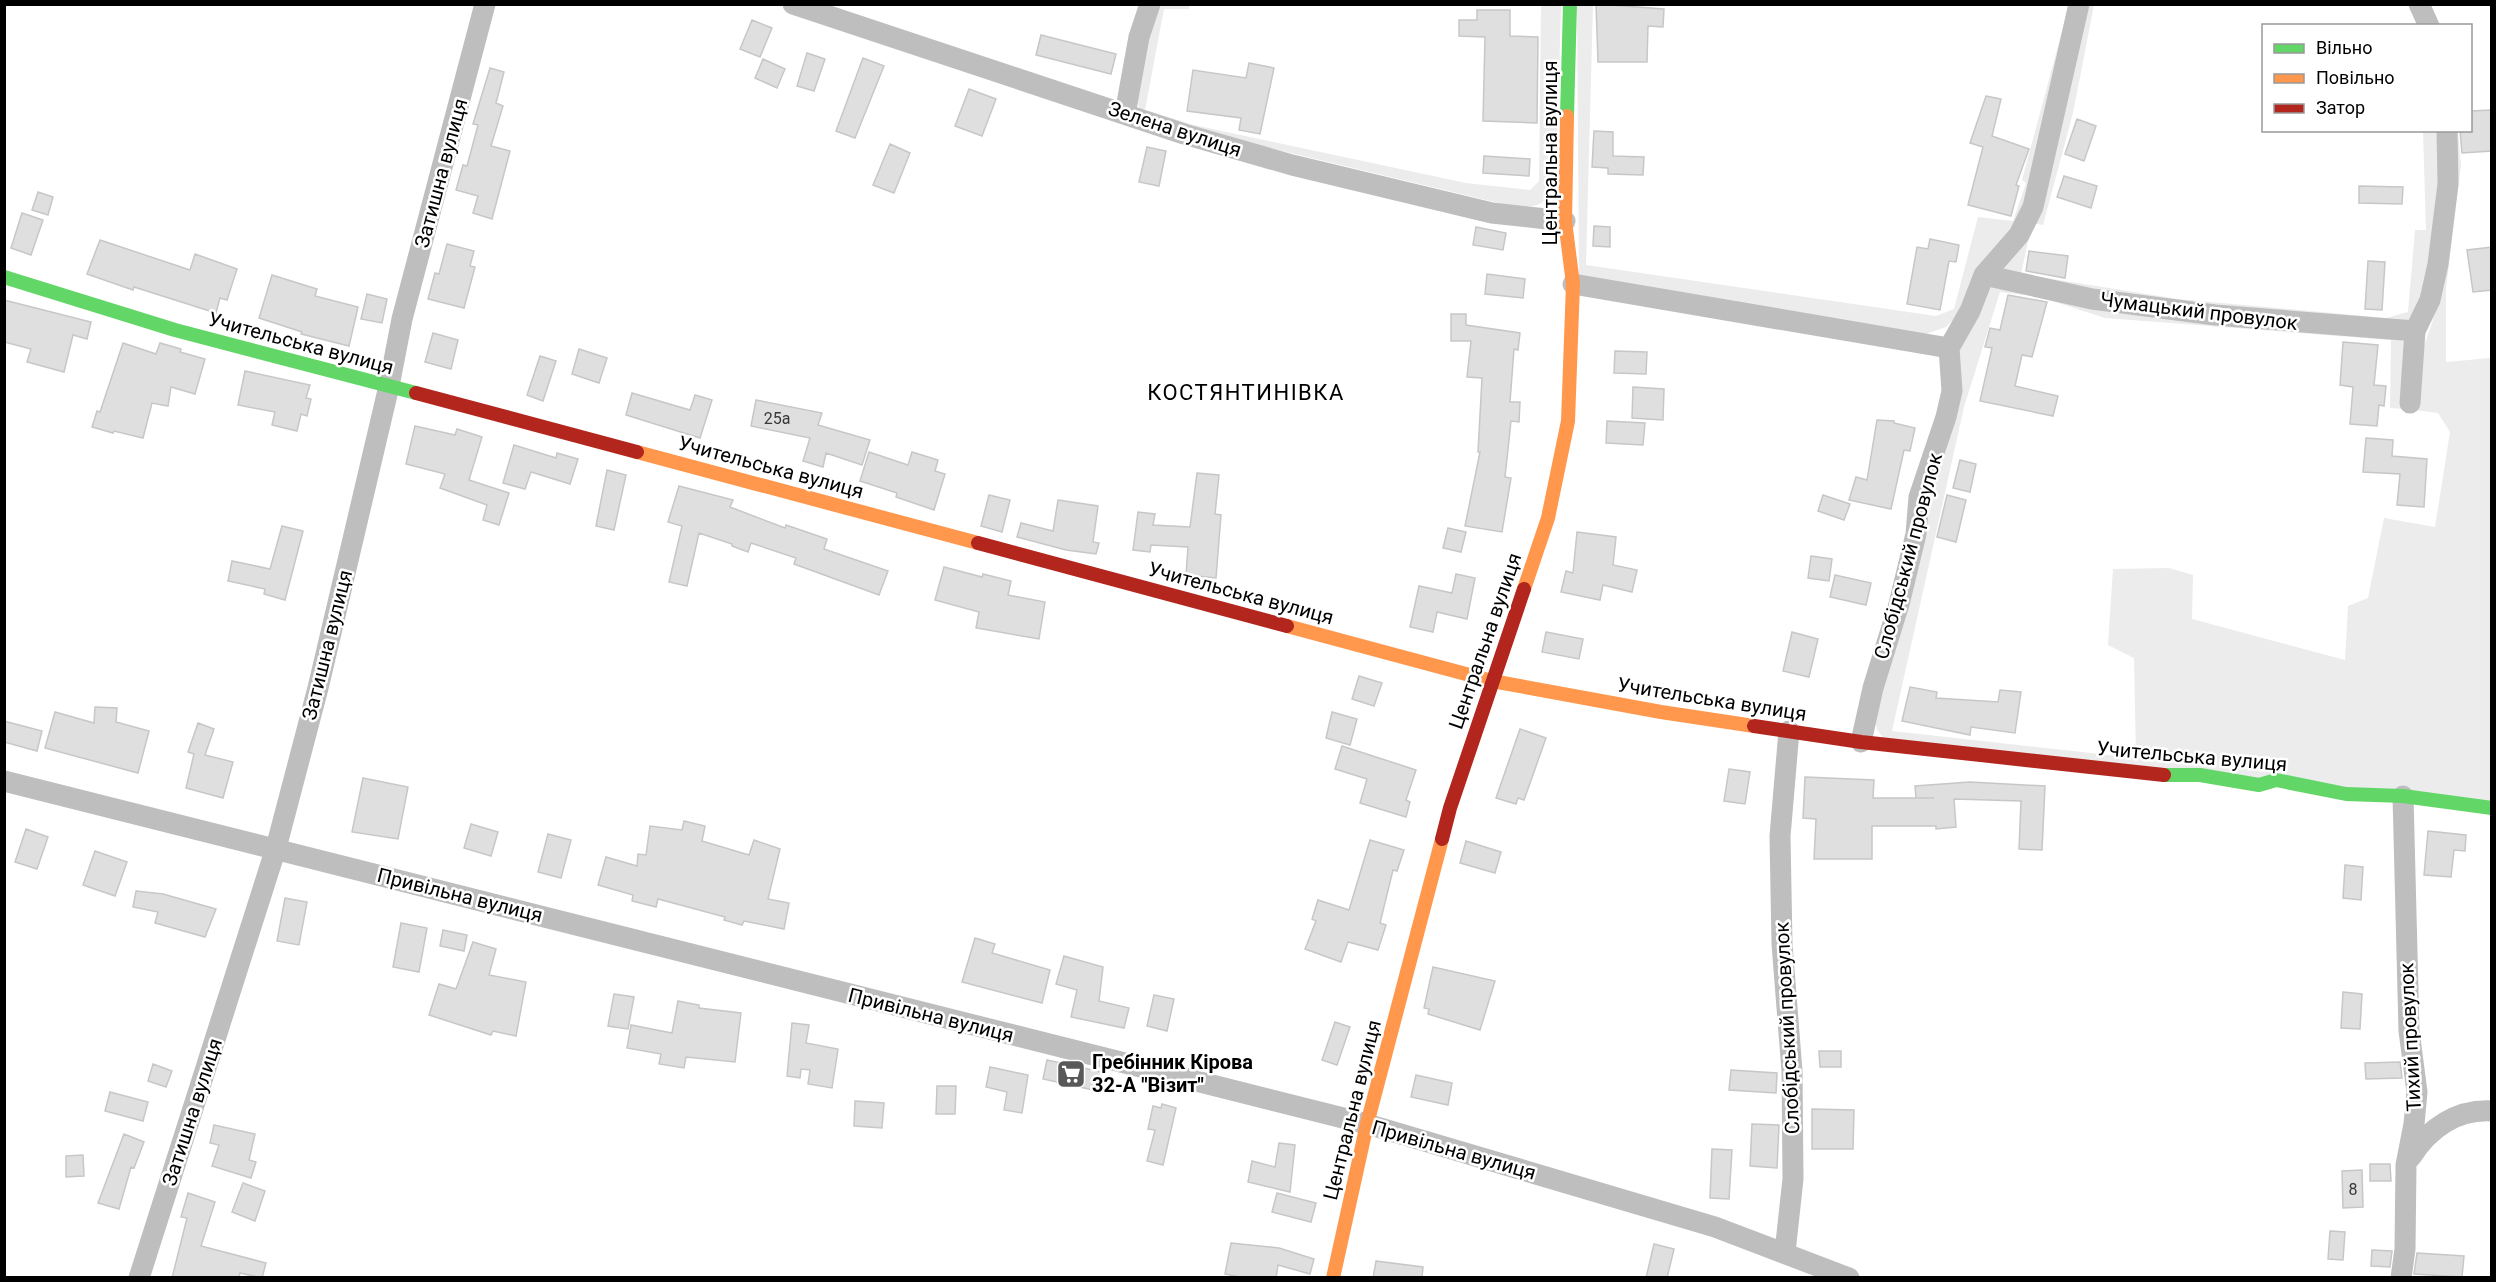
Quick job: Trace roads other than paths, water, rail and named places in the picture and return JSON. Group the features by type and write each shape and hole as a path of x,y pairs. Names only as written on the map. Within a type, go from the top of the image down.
{"street":[{"name":"Затишна вулиця","path":"140,1278 276,848 318,688 389,386 402,319 485,4"},
{"name":"Зелена вулиця","path":"793,4 1184,134 1292,165 1492,213 1565,221"},
{"path":"1125,114 1139,37 1150,4"},
{"name":"Центральна вулиця","path":"1333,1278 1368,1124 1450,808 1551,507 1568,421 1573,284 1565,221 1570,4"},
{"path":"1573,284 1949,348 1970,311 1984,275 2019,235 2033,207 2079,4"},
{"path":"2419,4 2428,24"},
{"path":"2410,403 2415,331 2430,300 2438,264 2448,184 2447,132"},
{"name":"Чумацький провулок","path":"1984,275 2092,299 2215,315 2415,331"},
{"name":"Учительська вулиця","path":"4,277 175,330 1492,681 1661,712 1861,742 2019,758 2149,776 2200,775 2259,785 2276,780 2346,794 2403,796 2492,808"},
{"name":"Слобідський провулок","path":"1861,742 1873,688 1899,604 1916,534 1919,497 1946,417 1952,391 1949,348"},
{"name":"Слобідський провулок","path":"1785,1252 1792,1179 1792,1071 1782,944 1780,836 1789,731"},
{"name":"Привільна вулиця","path":"4,781 1368,1124 1715,1227 1849,1278"},
{"name":"Тихий провулок","path":"2401,1278 2405,1249 2406,1165 2414,1124 2417,1092 2409,1031 2403,796"},
{"path":"2406,1165 2420,1143 2442,1123 2462,1113 2492,1111"}],"place":[{"name":"Гребінник Кірова 32-А \"Візит\"","path":"1071,1074"}],"district":[{"name":"КОСТЯНТИНІВКА","path":"1246,392"}]}
